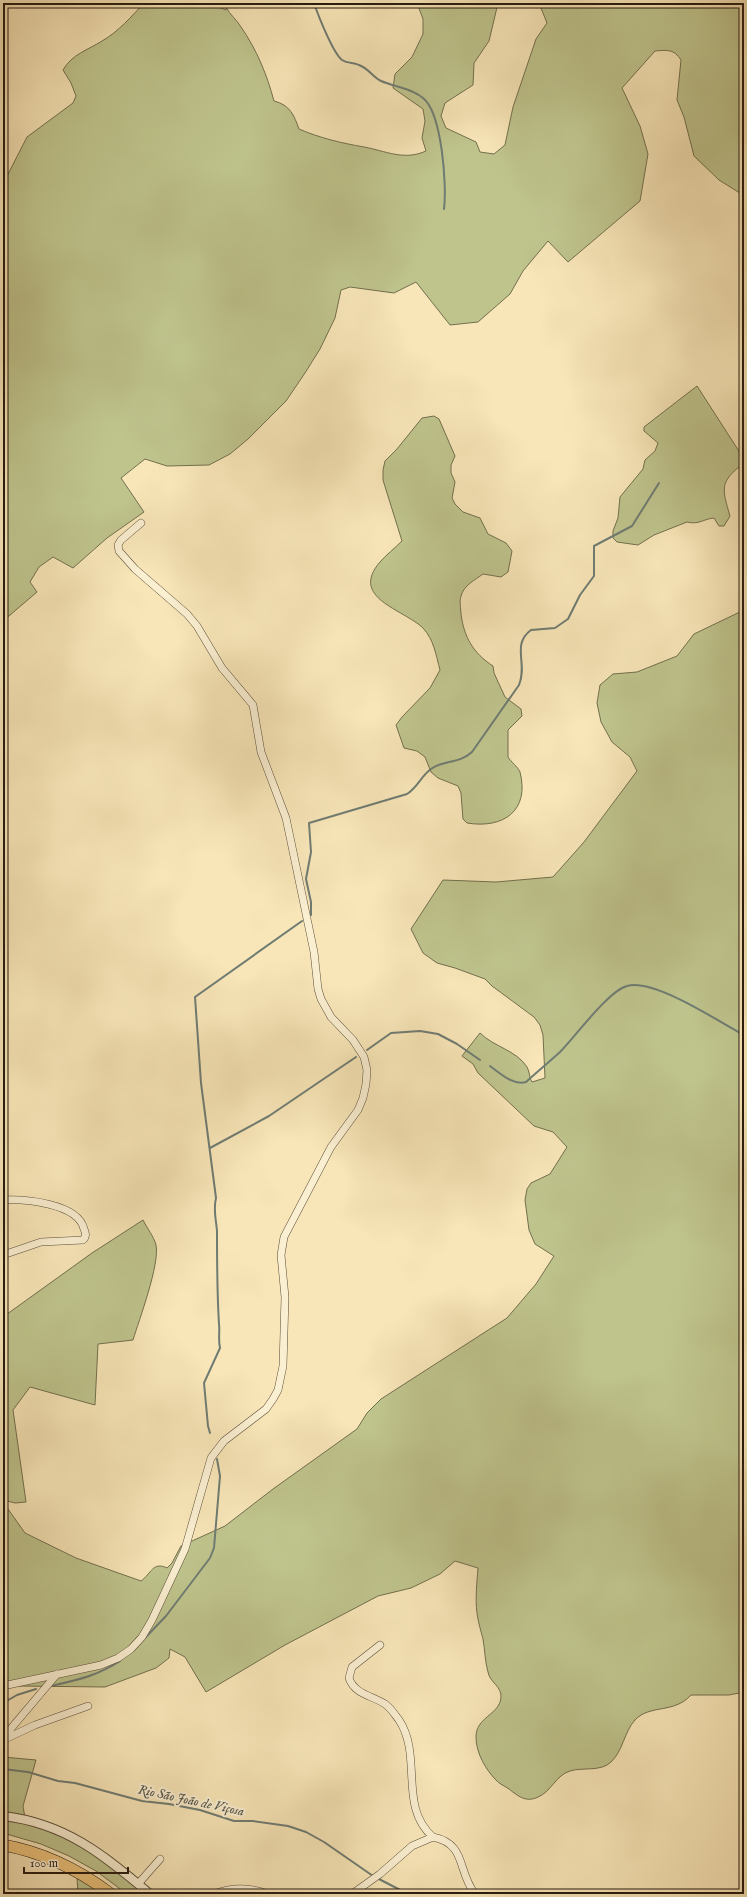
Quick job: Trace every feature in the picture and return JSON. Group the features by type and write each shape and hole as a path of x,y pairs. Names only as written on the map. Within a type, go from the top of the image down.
{"highway":[{"path":"3,1845 34,1853 61,1863 79,1872 112,1894"}],"street":[{"path":"3,1686 101,1665 118,1658 131,1649 142,1637 152,1620 185,1549 212,1458 224,1441 266,1409 274,1399 278,1390 283,1366 285,1296 281,1255 284,1237 331,1147 358,1110 363,1098 366,1084 367,1070 364,1058 353,1040 331,1017 318,989 314,952 288,825 258,743 253,705 222,668 207,641 188,614 135,569 119,551 118,546 121,540 141,523"},
{"path":"3,1200 36,1201 68,1211 79,1218 83,1224 85,1235 83,1240 41,1242 3,1255"},
{"path":"380,1645 352,1667 349,1678 357,1689 386,1705 403,1728 409,1746 413,1801 421,1825 433,1837 448,1842 454,1847 460,1859 465,1879 474,1894"},
{"path":"3,1739 57,1674"},
{"path":"3,1739 35,1725 88,1706"},
{"path":"3,1816 35,1822 69,1834 94,1850 150,1894"},
{"path":"352,1894 380,1874 408,1850 433,1837"},
{"path":"138,1884 160,1859"},
{"path":"219,1893 231,1888 244,1888 268,1894"}],"green space":[{"path":"144,3 208,3 226,10 226,7 247,36 257,54 265,72 274,101 284,105 291,111 299,129 347,144 387,153 410,155 426,151 422,138 425,121 423,109 393,88 395,74 412,57 423,34 423,19 417,3 498,3 489,41 474,63 473,85 445,103 441,116 446,128 476,142 480,152 494,154 505,145 513,107 536,39 547,23 539,3 744,3 744,200 743,195 719,180 694,156 684,117 677,100 681,60 673,52 663,50 655,51 622,88 640,126 648,154 640,201 568,262 548,241 523,271 510,294 478,322 450,325 416,282 394,293 350,287 341,290 335,318 320,349 286,401 248,439 230,454 209,465 167,466 145,459 121,478 144,512 107,538 73,568 53,557 39,567 30,582 37,592 3,621 3,184 27,137 73,103 76,96 71,83 63,70 76,56 114,33"},
{"path":"697,386 744,459 744,463 730,475 726,481 724,492 730,516 724,526 719,526 714,518 707,519 698,522 687,522 654,535 638,545 617,542 613,538 613,531 618,518 620,497 643,469 645,460 655,451 658,443 644,431 644,427"},
{"path":"434,416 439,419 455,456 451,465 451,473 455,482 452,498 455,504 463,512 480,518 488,534 506,543 512,551 508,572 501,577 483,574 470,583 462,592 460,601 462,622 467,637 480,656 493,666 494,673 505,697 521,709 522,716 508,730 508,757 520,772 522,786 521,797 517,807 511,814 502,820 492,823 467,823 463,819 461,793 458,786 438,778 431,772 425,757 417,751 404,748 396,725 430,688 440,670 436,653 430,638 423,628 382,601 375,594 371,585 372,574 380,562 402,541 383,480 385,461 397,449 422,418"},
{"path":"744,610 744,1692 729,1695 691,1695 677,1705 641,1715 631,1725 615,1758 607,1765 597,1768 570,1771 561,1776 543,1795 534,1799 522,1798 500,1784 492,1776 485,1766 476,1743 477,1730 483,1720 499,1704 501,1694 498,1687 489,1676 483,1639 477,1616 476,1596 478,1568 455,1561 440,1574 411,1588 378,1596 285,1645 206,1692 185,1657 170,1649 169,1658 156,1668 105,1687 18,1686 3,1688 3,1502 25,1533 76,1558 141,1581 155,1567 162,1566 167,1568 172,1563 181,1546 225,1526 273,1489 357,1429 367,1413 381,1399 507,1318 536,1284 554,1256 535,1244 529,1230 525,1200 527,1189 531,1183 550,1174 567,1147 553,1132 534,1126 478,1073 473,1064 462,1056 480,1033 492,1042 517,1056 527,1067 532,1082 545,1078 543,1035 540,1025 534,1017 492,986 485,979 437,963 423,953 411,929 443,880 496,882 553,877 584,842 637,771 630,757 612,742 601,722 597,703 600,685 613,674 637,672 677,656 694,634"},
{"path":"143,1220 155,1242 156,1254 152,1278 133,1340 98,1344 95,1405 30,1387 13,1410 26,1502 15,1503 3,1500 3,1317 92,1253"},
{"path":"3,1757 36,1760 23,1806 25,1818 76,1839 145,1894 127,1894 96,1871 69,1856 41,1844 3,1833"},
{"path":"77,1877 103,1894 78,1894"}],"waterway":[{"path":"314,3 330,42 342,60 362,66 381,81 413,92 423,98 429,106 435,118 442,150 445,184 444,209"},
{"path":"311,915 311,902 306,879 311,852 309,823 407,794 431,769 441,764 467,756 472,752 519,685 522,669 521,648 525,636 531,630 555,628 568,619 580,595 594,576 594,546 632,526 659,483"},
{"path":"210,1433 204,1383 220,1348 217,1289 216,1198 201,1083 195,997 302,921"},
{"path":"490,1066 512,1081 521,1083 526,1082 560,1052 592,1015 611,996 627,986 639,985 653,988 686,1003 744,1035"},
{"path":"367,1050 391,1033 420,1031 438,1034 457,1044 480,1060"},
{"path":"210,1148 269,1116 356,1057"},
{"path":"741,1458 744,1471"},
{"path":"144,1639 166,1616 210,1558 214,1548 220,1476 217,1459"},
{"path":"51,1686 95,1674 120,1661"},
{"path":"3,1703 17,1695 36,1689"},
{"name":"Rio São João de Viçosa","path":"3,1769 28,1772 58,1781 75,1783 142,1801 200,1810 234,1821 253,1821 288,1826 306,1832 324,1842 373,1876"},
{"name":"Rio São João de Viçosa","path":"377,1878 408,1894"}]}
